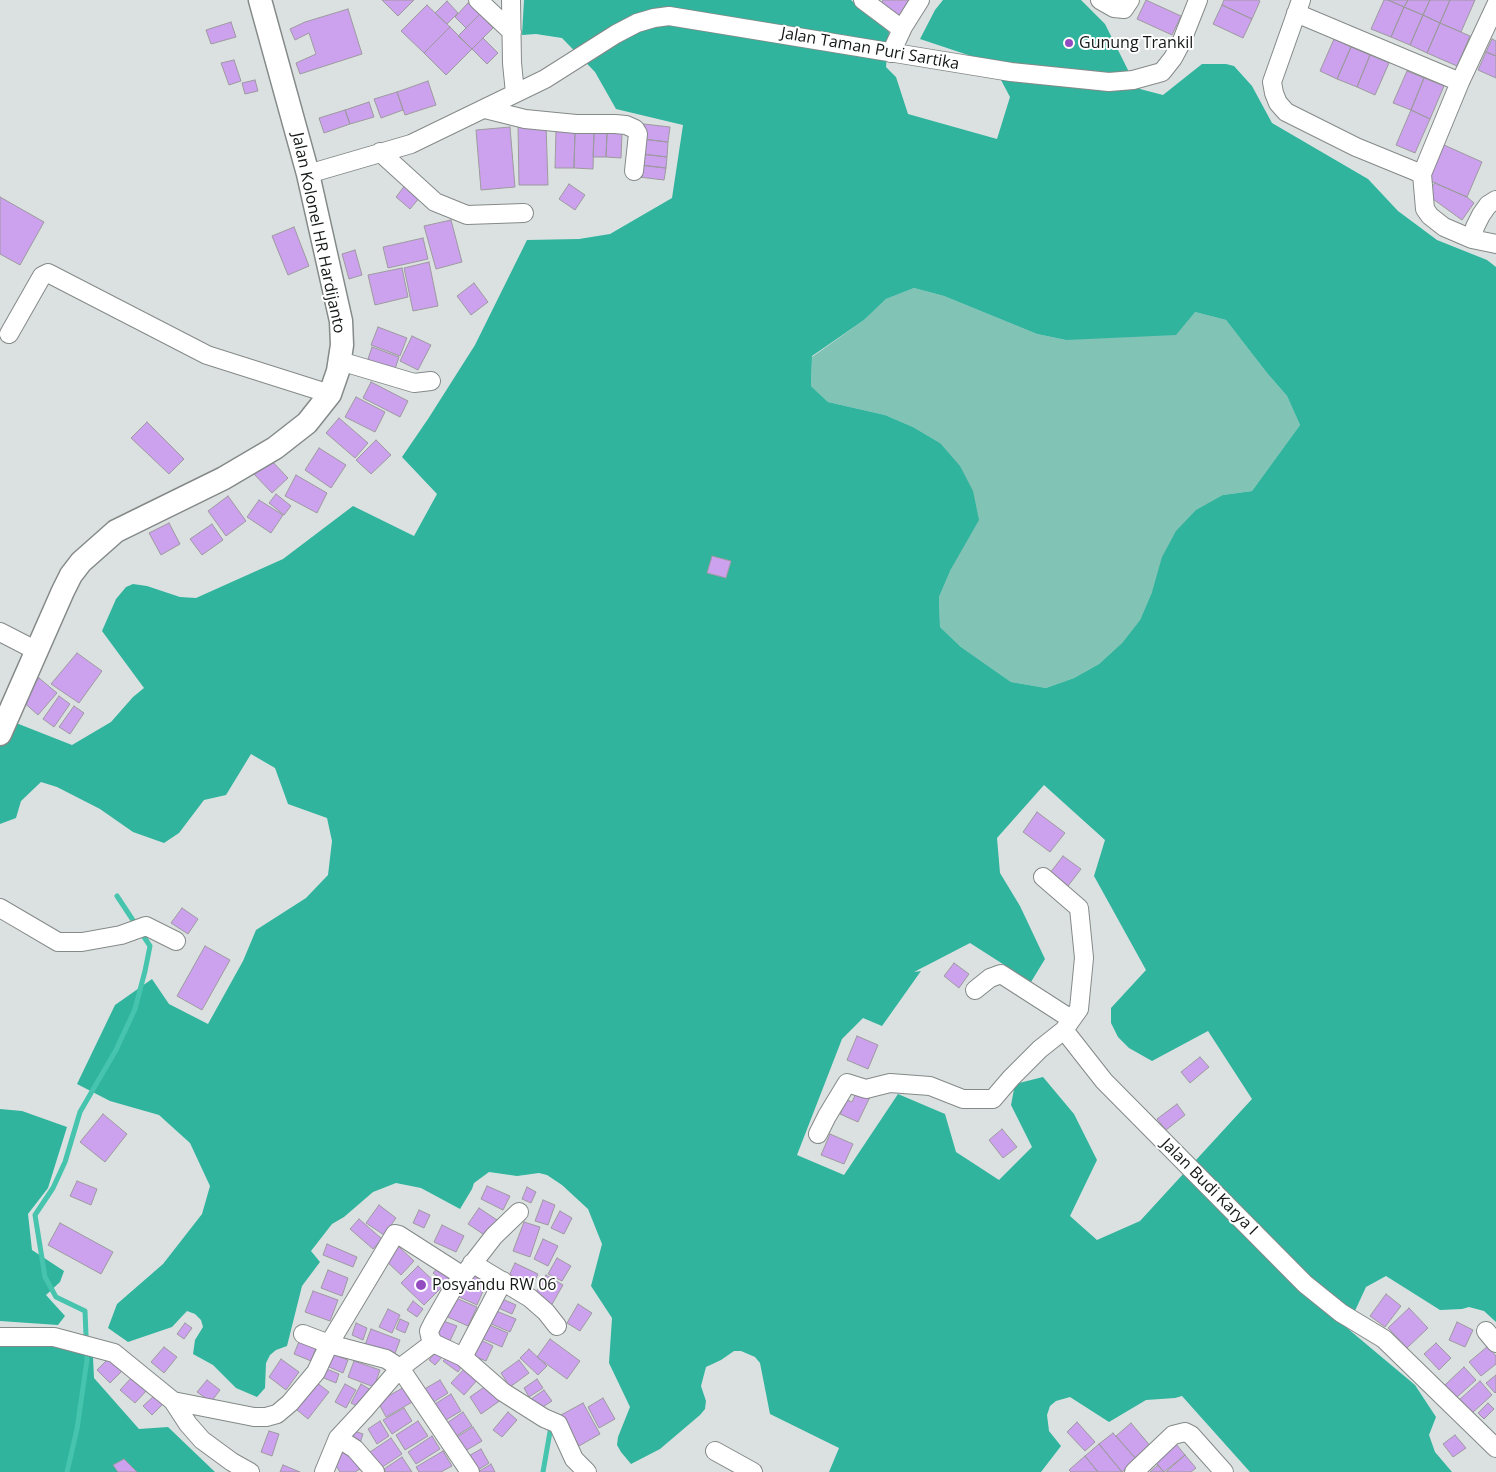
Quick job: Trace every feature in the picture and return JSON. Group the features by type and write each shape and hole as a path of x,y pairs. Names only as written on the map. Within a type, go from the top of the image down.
{"main road":[{"name":"Jalan Kolonel HR Hardijanto","path":"0,734 71,575 81,562 116,531 224,478 275,448 307,423 330,394 340,362 342,344 341,322 308,174 260,0"}],"street":[{"path":"478,0 512,32"},
{"path":"511,0 512,63 516,93"},
{"path":"863,0 888,19 903,27"},
{"path":"891,54 903,27 920,0"},
{"path":"1100,0 1114,8 1124,9 1130,0"},
{"name":"Jalan Taman Puri Sartika","path":"308,174 411,144 545,79 616,34 637,23 654,18 670,16 867,48 891,54 1011,72 1110,82 1133,80 1162,72 1173,58 1181,43 1198,0"},
{"path":"1496,5 1460,82 1422,174 1425,208 1430,216 1444,227 1472,239 1496,244"},
{"path":"1422,174 1356,146 1286,112 1278,103 1272,82 1299,6 1460,82"},
{"path":"485,109 525,119 576,124 626,125 635,129 638,134 634,171"},
{"path":"380,152 435,202 467,215 524,213"},
{"path":"1472,239 1481,215 1488,205 1496,200"},
{"path":"9,334 42,276 48,273 208,355 330,394"},
{"path":"340,362 414,383 431,381"},
{"path":"0,632 37,651"},
{"path":"818,1134 847,1084 866,1089 890,1083 930,1086 963,1099 993,1099 1040,1049 1067,1025 1079,1009 1084,958 1079,908 1043,877"},
{"path":"0,908 58,942 82,942 121,935 139,929 176,941"},
{"name":"Jalan Budi Karya I","path":"974,990 990,978 1000,974 1067,1025 1104,1081 1305,1284 1341,1313 1384,1339 1496,1448"},
{"path":"519,1212 494,1236 452,1290 429,1331 433,1343 463,1357 503,1392 551,1421 574,1459 586,1472"},
{"path":"173,1401 254,1417 266,1417 277,1414 290,1403 316,1372 328,1344 394,1234 400,1235 468,1270 503,1281 539,1305 557,1326"},
{"path":"463,1357 503,1281"},
{"path":"303,1334 328,1344 386,1359 400,1368 470,1472"},
{"path":"0,1337 54,1337 114,1353 173,1401 188,1424 202,1440 232,1462 250,1472"},
{"path":"324,1472 338,1438 400,1368 433,1343"},
{"path":"1134,1472 1173,1435 1185,1432 1191,1435 1224,1472"},
{"path":"338,1438 355,1449 375,1472"},
{"path":"716,1451 753,1472"}],"green space":[{"path":"524,0 851,0 889,32 886,67 896,77 908,114 997,139 1010,97 992,63 920,39 935,10 943,0 1081,0 1105,24 1129,72 1140,89 1163,95 1202,64 1234,66 1252,86 1272,123 1368,179 1398,211 1437,240 1487,260 1496,267 1496,1322 1484,1311 1469,1307 1440,1310 1386,1276 1366,1287 1347,1328 1415,1385 1436,1417 1429,1435 1435,1452 1452,1472 1250,1472 1182,1396 1146,1400 1109,1422 1070,1397 1056,1401 1050,1406 1047,1415 1049,1431 1061,1446 1041,1472 829,1472 839,1448 770,1414 760,1363 755,1357 741,1351 734,1351 706,1367 701,1386 706,1401 705,1409 700,1415 660,1449 631,1464 617,1445 618,1437 630,1407 609,1363 612,1318 591,1286 602,1244 588,1209 562,1185 547,1175 539,1173 517,1176 489,1172 474,1183 460,1209 421,1188 396,1183 373,1192 344,1217 332,1224 311,1251 320,1262 302,1286 287,1346 276,1350 270,1355 266,1363 265,1388 257,1397 236,1388 213,1365 193,1354 195,1340 203,1327 201,1320 195,1314 187,1311 172,1327 128,1342 108,1328 117,1304 163,1264 202,1214 210,1186 190,1143 159,1115 110,1101 77,1084 115,1005 152,979 169,1004 208,1024 243,961 256,930 306,898 328,875 332,841 327,818 288,804 275,768 251,754 226,795 204,800 179,833 164,843 133,832 100,809 57,787 41,782 21,801 16,818 0,824 0,720 11,721 72,745 111,722 133,697 144,688 102,631 116,599 126,587 133,584 147,586 180,597 196,598 283,559 353,506 414,536 437,494 402,457 475,345 527,240 579,239 610,234 672,198 683,125 616,109 595,72 562,38 536,34 522,35","holes":["914,288 944,296 1037,334 1066,340 1176,335 1195,312 1226,320 1287,396 1300,425 1252,491 1223,495 1196,510 1176,531 1162,557 1152,592 1140,620 1122,643 1099,664 1074,678 1046,688 1011,682 961,647 940,627 939,597 951,569 979,520 973,491 960,466 940,443 913,427 885,415 828,402 811,386 812,356 864,320 886,299","1044,785 1105,840 1094,876 1146,970 1111,1008 1111,1023 1118,1037 1129,1048 1152,1061 1208,1031 1252,1099 1140,1221 1097,1240 1070,1216 1097,1160 1074,1114 1043,1077 1015,1084 1011,1105 1032,1147 999,1180 956,1152 945,1114 898,1094 844,1175 797,1155 842,1039 863,1018 882,1026 921,971 914,972 970,943 1031,982 1045,959 1020,906 1000,873 997,838"]},
{"path":"914,288 944,296 1037,334 1066,340 1195,312 1226,320 1287,396 1300,425 1252,491 1223,495 1152,592 1140,620 1122,643 1099,664 1074,678 1046,688 1011,682 961,647 940,627 939,597 951,569 940,443 913,427 885,415 828,402 811,386 812,357 864,320 886,299"},
{"path":"0,1109 22,1111 67,1127 48,1188 28,1214 32,1250 64,1271 60,1282 46,1295 65,1316 58,1325 0,1321"},
{"path":"38,1342 93,1357 94,1378 139,1429 168,1427 215,1472 0,1472 0,1345"}],"building":[{"path":"382,0 414,0 398,16"},
{"path":"883,0 909,0 899,16 880,5"},
{"path":"1146,0 1181,16 1172,35 1137,19"},
{"path":"1224,0 1260,1 1252,19 1222,5"},
{"path":"1384,0 1404,7 1391,37 1371,29"},
{"path":"1388,0 1408,0 1404,7"},
{"path":"1408,0 1430,0 1423,15 1404,7"},
{"path":"1430,0 1450,0 1440,23 1423,15"},
{"path":"1450,0 1475,0 1461,32 1440,23"},
{"path":"447,1 458,13 447,24 435,13"},
{"path":"468,3 480,14 466,28 455,17"},
{"path":"427,5 450,27 424,53 401,31"},
{"path":"1222,5 1252,19 1243,38 1213,24"},
{"path":"1404,7 1423,15 1410,45 1391,37"},
{"path":"348,9 362,54 300,74 296,63 316,54 309,33 295,40 290,29 305,22"},
{"path":"480,14 493,28 472,49 458,36"},
{"path":"1423,15 1440,23 1427,53 1410,45"},
{"path":"231,22 236,37 211,44 206,30"},
{"path":"1440,23 1470,36 1457,66 1427,53"},
{"path":"450,27 472,49 446,75 424,53"},
{"path":"483,38 498,53 487,64 472,49"},
{"path":"1334,39 1351,47 1337,79 1320,71"},
{"path":"1492,39 1496,41 1496,56 1486,52"},
{"path":"1351,47 1370,55 1357,87 1337,79"},
{"path":"1486,52 1496,56 1496,78 1478,70"},
{"path":"1370,55 1389,63 1375,95 1357,87"},
{"path":"234,60 241,81 229,85 221,63"},
{"path":"1407,71 1424,78 1411,110 1393,103"},
{"path":"1424,78 1444,86 1430,119 1411,110"},
{"path":"255,80 258,91 245,94 242,83"},
{"path":"428,81 436,105 405,115 397,92"},
{"path":"397,92 403,110 381,118 374,99"},
{"path":"369,102 374,117 350,124 345,110"},
{"path":"345,110 350,124 324,133 319,118"},
{"path":"1411,110 1430,119 1415,153 1396,145"},
{"path":"546,124 548,185 519,185 518,125"},
{"path":"644,124 670,127 668,142 642,139"},
{"path":"510,127 515,187 481,190 476,130"},
{"path":"556,130 575,131 574,168 555,168"},
{"path":"575,131 594,132 593,169 574,168"},
{"path":"594,132 607,133 606,157 593,157"},
{"path":"607,133 622,133 621,158 606,157"},
{"path":"642,139 668,142 667,157 641,154"},
{"path":"1444,145 1482,162 1467,197 1428,180"},
{"path":"641,154 667,157 666,168 640,165"},
{"path":"640,165 666,168 664,180 639,177"},
{"path":"1435,183 1467,197 1474,203 1462,220 1426,194"},
{"path":"406,184 421,196 410,209 396,197"},
{"path":"569,184 585,195 575,210 559,199"},
{"path":"0,197 44,222 20,265 0,254"},
{"path":"451,220 462,262 436,269 424,226"},
{"path":"294,227 309,266 288,275 272,236"},
{"path":"423,238 428,259 388,268 383,247"},
{"path":"355,250 362,275 349,279 342,254"},
{"path":"429,262 438,306 413,311 404,268"},
{"path":"402,268 408,297 375,305 368,275"},
{"path":"474,283 488,302 471,315 457,296"},
{"path":"378,327 407,338 400,356 371,345"},
{"path":"412,336 431,345 418,370 400,361"},
{"path":"372,347 399,357 394,372 367,362"},
{"path":"371,382 408,401 400,417 363,398"},
{"path":"356,397 385,412 375,432 345,417"},
{"path":"339,418 368,443 355,458 326,433"},
{"path":"147,422 184,459 169,474 131,438"},
{"path":"376,440 391,455 371,474 356,460"},
{"path":"319,448 346,465 331,488 305,470"},
{"path":"268,457 288,478 272,493 252,472"},
{"path":"296,475 327,493 317,513 285,496"},
{"path":"276,494 291,506 284,515 269,503"},
{"path":"228,496 246,521 226,536 208,511"},
{"path":"259,500 283,515 271,533 247,517"},
{"path":"169,523 180,544 161,555 149,533"},
{"path":"212,524 223,540 202,555 190,539"},
{"path":"712,556 731,561 726,578 707,573"},
{"path":"77,653 102,671 79,703 51,684"},
{"path":"39,678 57,693 38,715 21,700"},
{"path":"59,696 70,704 54,727 43,719"},
{"path":"74,706 84,713 70,734 59,727"},
{"path":"1037,812 1065,833 1050,852 1023,832"},
{"path":"1063,856 1081,869 1068,886 1050,873"},
{"path":"182,908 198,919 188,934 171,923"},
{"path":"205,946 230,960 202,1010 177,996"},
{"path":"954,963 969,974 959,988 944,976"},
{"path":"857,1036 878,1045 868,1069 847,1060"},
{"path":"1200,1057 1209,1067 1190,1083 1181,1072"},
{"path":"857,1091 870,1097 858,1122 840,1114 847,1100 852,1102"},
{"path":"1177,1104 1185,1115 1166,1130 1157,1119"},
{"path":"103,1114 127,1134 105,1162 80,1142"},
{"path":"1002,1129 1017,1147 1003,1158 989,1140"},
{"path":"830,1134 853,1144 844,1164 821,1155"},
{"path":"77,1181 97,1189 91,1205 70,1196"},
{"path":"487,1186 510,1196 503,1210 481,1199"},
{"path":"527,1187 536,1192 531,1203 522,1199"},
{"path":"543,1200 555,1205 548,1225 535,1221"},
{"path":"379,1205 396,1218 384,1235 366,1223"},
{"path":"479,1208 497,1220 486,1236 468,1224"},
{"path":"419,1210 430,1215 424,1228 413,1223"},
{"path":"560,1211 572,1218 564,1234 551,1228"},
{"path":"359,1219 382,1239 373,1249 350,1229"},
{"path":"524,1222 540,1227 530,1257 513,1251"},
{"path":"60,1223 113,1252 101,1274 48,1245"},
{"path":"442,1225 464,1236 456,1252 434,1242"},
{"path":"543,1239 558,1246 548,1266 534,1259"},
{"path":"327,1244 357,1257 353,1267 323,1255"},
{"path":"398,1246 414,1261 401,1275 385,1260"},
{"path":"557,1258 571,1266 562,1281 548,1274"},
{"path":"515,1263 538,1274 530,1291 507,1280"},
{"path":"441,1264 453,1274 445,1283 433,1273"},
{"name":"Posyandu RW 06","path":"418,1266 441,1288 424,1305 401,1283"},
{"path":"328,1270 348,1278 342,1296 321,1288"},
{"path":"467,1273 487,1282 477,1305 457,1296"},
{"path":"546,1275 563,1285 551,1306 534,1296"},
{"path":"313,1291 338,1300 330,1321 305,1312"},
{"path":"1386,1294 1401,1306 1385,1327 1370,1316"},
{"path":"449,1295 477,1307 468,1326 441,1314"},
{"path":"500,1298 516,1305 512,1314 496,1307"},
{"path":"413,1301 423,1309 417,1317 407,1310"},
{"path":"578,1304 592,1313 580,1331 567,1323"},
{"path":"1409,1308 1428,1328 1407,1348 1388,1328"},
{"path":"388,1309 400,1315 392,1333 379,1327"},
{"path":"494,1310 516,1319 510,1332 489,1323"},
{"path":"400,1319 409,1323 405,1333 396,1329"},
{"path":"438,1319 457,1326 449,1343 431,1336"},
{"path":"1457,1322 1473,1330 1465,1347 1449,1340"},
{"path":"185,1323 192,1328 184,1339 177,1334"},
{"path":"356,1323 367,1328 363,1340 352,1335"},
{"path":"487,1324 508,1333 502,1347 481,1338"},
{"path":"371,1329 400,1340 394,1356 365,1345"},
{"path":"477,1338 493,1346 486,1361 469,1354"},
{"path":"300,1339 317,1345 311,1361 294,1354"},
{"path":"550,1339 580,1361 567,1379 537,1357"},
{"path":"1436,1343 1451,1358 1439,1370 1424,1354"},
{"path":"1488,1346 1496,1356 1496,1364 1481,1376 1469,1362"},
{"path":"164,1347 177,1357 164,1373 151,1362"},
{"path":"529,1349 547,1366 538,1375 520,1358"},
{"path":"437,1351 443,1356 435,1365 429,1360"},
{"path":"327,1352 348,1360 343,1373 322,1364"},
{"path":"450,1353 464,1363 458,1372 443,1361"},
{"path":"109,1358 122,1371 110,1383 97,1370"},
{"path":"281,1359 299,1372 286,1390 269,1377"},
{"path":"519,1360 529,1373 510,1387 501,1373"},
{"path":"354,1361 380,1370 374,1387 348,1377"},
{"path":"467,1366 479,1378 464,1395 451,1383"},
{"path":"322,1367 339,1374 336,1383 319,1376"},
{"path":"1464,1367 1476,1380 1456,1398 1445,1385"},
{"path":"1496,1375 1496,1392 1495,1393 1486,1383"},
{"path":"133,1376 148,1389 135,1403 120,1390"},
{"path":"312,1379 329,1392 308,1419 291,1405"},
{"path":"537,1379 543,1388 529,1397 524,1388"},
{"path":"207,1380 220,1390 211,1402 197,1392"},
{"path":"440,1380 448,1393 429,1405 421,1391"},
{"path":"1480,1381 1492,1395 1471,1414 1458,1401"},
{"path":"490,1383 501,1400 481,1414 470,1397"},
{"path":"345,1384 356,1390 346,1408 335,1402"},
{"path":"361,1384 371,1390 361,1408 351,1403"},
{"path":"406,1386 414,1401 386,1417 378,1402"},
{"path":"544,1390 552,1401 538,1410 531,1399"},
{"path":"451,1394 461,1411 441,1423 430,1407"},
{"path":"155,1395 163,1404 152,1415 143,1406"},
{"path":"603,1398 615,1419 599,1428 588,1407"},
{"path":"583,1403 600,1434 579,1446 561,1415"},
{"path":"1488,1403 1494,1409 1484,1419 1478,1413"},
{"path":"404,1408 412,1421 392,1434 383,1420"},
{"path":"463,1412 472,1426 450,1440 441,1427"},
{"path":"508,1412 517,1420 502,1437 493,1430"},
{"path":"380,1421 389,1436 377,1444 368,1429"},
{"path":"418,1421 428,1436 405,1450 396,1435"},
{"path":"1077,1422 1095,1442 1085,1451 1067,1432"},
{"path":"1131,1423 1152,1448 1137,1460 1116,1436"},
{"path":"473,1427 482,1441 460,1454 452,1440"},
{"path":"352,1430 363,1434 359,1446 348,1442"},
{"path":"269,1431 279,1434 272,1456 261,1452"},
{"path":"1113,1433 1137,1460 1122,1472 1099,1444"},
{"path":"1455,1435 1466,1448 1453,1457 1443,1444"},
{"path":"432,1436 440,1449 416,1464 408,1452"},
{"path":"391,1438 402,1454 378,1470 367,1454"},
{"path":"1099,1444 1122,1472 1098,1472 1085,1456"},
{"path":"1176,1444 1185,1455 1164,1472 1155,1462"},
{"path":"350,1448 362,1468 355,1472 340,1472 332,1459"},
{"path":"481,1449 489,1463 475,1472 465,1458"},
{"path":"443,1451 452,1466 441,1472 419,1472 416,1467"},
{"path":"1185,1455 1196,1468 1191,1472 1166,1472"},
{"path":"1085,1456 1098,1472 1071,1472 1069,1470"},
{"path":"402,1457 412,1472 386,1472 384,1469"},
{"path":"124,1459 137,1472 118,1472 113,1465"},
{"path":"491,1464 495,1472 478,1472"},
{"path":"283,1465 300,1472 280,1472"},
{"path":"1158,1465 1164,1472 1150,1472"}],"waterway":[{"path":"67,1472 77,1429 87,1360 85,1311 56,1297 45,1277 35,1215 53,1188 65,1162 80,1112 116,1050 135,1009 145,971 150,946 117,896"},
{"path":"543,1472 551,1426"}],"place":[{"name":"Gunung Trankil","path":"1069,43"},
{"name":"Posyandu RW 06","path":"421,1285"}]}
